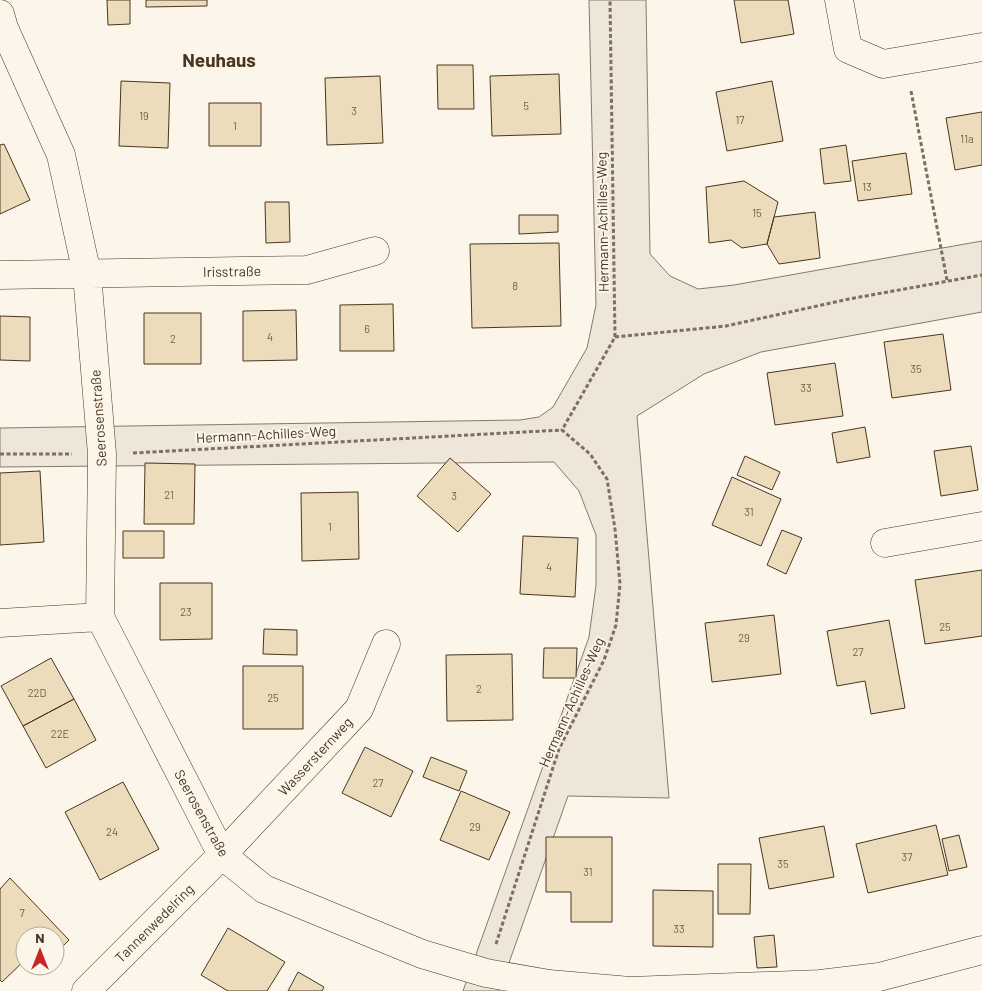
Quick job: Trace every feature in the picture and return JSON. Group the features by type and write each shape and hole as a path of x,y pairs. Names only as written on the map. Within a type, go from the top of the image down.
{"street":[{"path":"839,0 848,49 884,64 982,47"},
{"name":"Seerosenstraße","path":"0,14 4,28 61,155 87,274 102,454 100,617 222,855 264,889 422,954 486,973 549,984 630,990 820,984 879,977 982,950"},
{"name":"Irisstraße","path":"0,275 308,270 375,251"},
{"path":"884,543 982,526"},
{"path":"0,623 100,617"},
{"name":"Wassersternweg","path":"222,855 359,709 386,644"},
{"name":"Tannenwedelring","path":"86,991 222,855"}],"path":[{"name":"Hermann-Achilles-Weg","path":"610,0 615,336"},
{"path":"905,61 947,280"},
{"path":"562,430 615,336 726,326 947,280 982,275"},
{"name":"Hermann-Achilles-Weg","path":"0,454 102,454 562,430 590,454 607,478 615,529 620,584 616,625 604,660 559,750 486,973"}],"shaded area":[{"path":"589,0 646,0 650,254 670,276 698,289 734,285 982,241 982,312 761,352 704,374 637,416 669,798 568,796 499,991 463,991 589,637 596,585 596,535 579,491 554,462 0,467 0,428 520,420 539,417 553,407 587,348 596,305"}],"building":[{"path":"107,0 130,0 130,24 108,25"},
{"path":"146,0 207,0 207,6 146,7"},
{"path":"734,0 788,0 794,34 741,43"},
{"path":"437,65 473,65 474,109 438,109"},
{"path":"559,74 561,134 492,136 490,76"},
{"path":"380,76 383,143 327,145 325,78"},
{"path":"121,81 170,83 168,148 119,146"},
{"path":"772,81 783,141 727,151 716,92"},
{"path":"209,103 261,103 261,146 209,146"},
{"path":"982,112 982,165 955,170 946,118"},
{"path":"4,144 30,200 0,214 0,145"},
{"path":"846,145 851,181 824,184 820,149"},
{"path":"906,153 912,194 858,201 852,161"},
{"path":"744,181 778,202 767,244 742,248 731,240 709,243 706,187"},
{"path":"265,202 289,202 290,242 266,243"},
{"path":"815,212 820,258 779,264 767,244 774,217"},
{"path":"519,215 558,215 558,232 519,234"},
{"path":"559,243 561,326 472,328 470,244"},
{"path":"393,304 394,351 340,351 340,305"},
{"path":"296,310 297,360 243,361 243,311"},
{"path":"144,313 201,313 201,364 144,364"},
{"path":"0,316 30,317 30,361 0,360"},
{"path":"943,334 951,390 892,398 884,342"},
{"path":"835,363 843,416 775,425 767,373"},
{"path":"865,427 870,457 837,463 832,433"},
{"path":"971,446 978,490 941,496 934,451"},
{"path":"745,456 780,472 772,490 737,475"},
{"path":"450,458 491,494 458,532 417,496"},
{"path":"145,463 195,464 194,524 144,524"},
{"path":"40,471 44,542 0,545 0,473"},
{"path":"732,477 781,499 761,546 712,525"},
{"path":"358,492 359,559 302,561 301,493"},
{"path":"782,530 802,538 786,574 767,565"},
{"path":"123,531 164,531 164,558 123,558"},
{"path":"523,536 578,538 575,597 520,594"},
{"path":"982,570 982,636 925,644 915,580"},
{"path":"160,583 212,583 212,639 160,640"},
{"path":"774,615 781,674 712,682 705,623"},
{"path":"889,620 905,708 871,714 865,681 837,686 827,631"},
{"path":"264,629 297,630 297,655 263,654"},
{"path":"544,648 577,648 576,678 543,678"},
{"path":"512,654 513,720 447,721 446,655"},
{"path":"51,658 74,699 23,726 1,686"},
{"path":"243,666 303,666 303,729 243,729"},
{"path":"74,699 96,740 46,768 23,726"},
{"path":"365,747 413,771 391,817 342,793"},
{"path":"431,757 467,771 459,791 423,777"},
{"path":"123,782 159,849 100,880 65,812"},
{"path":"461,791 510,812 489,860 440,840"},
{"path":"936,825 948,875 868,893 856,844"},
{"path":"824,826 834,877 769,889 759,838"},
{"path":"959,835 967,867 949,871 942,839"},
{"path":"546,837 612,837 612,922 571,922 571,892 546,892"},
{"path":"718,864 751,864 750,914 718,914"},
{"path":"10,878 56,926 15,926 15,970 2,982 0,980 0,889"},
{"path":"653,890 713,891 713,947 653,946"},
{"path":"228,928 285,962 267,991 228,991 201,975"},
{"path":"774,935 777,967 757,968 754,937"},
{"path":"65,936 69,940 65,944"},
{"path":"298,972 324,987 322,991 288,991"}],"district":[{"name":"Neuhaus","path":"219,59"}]}
